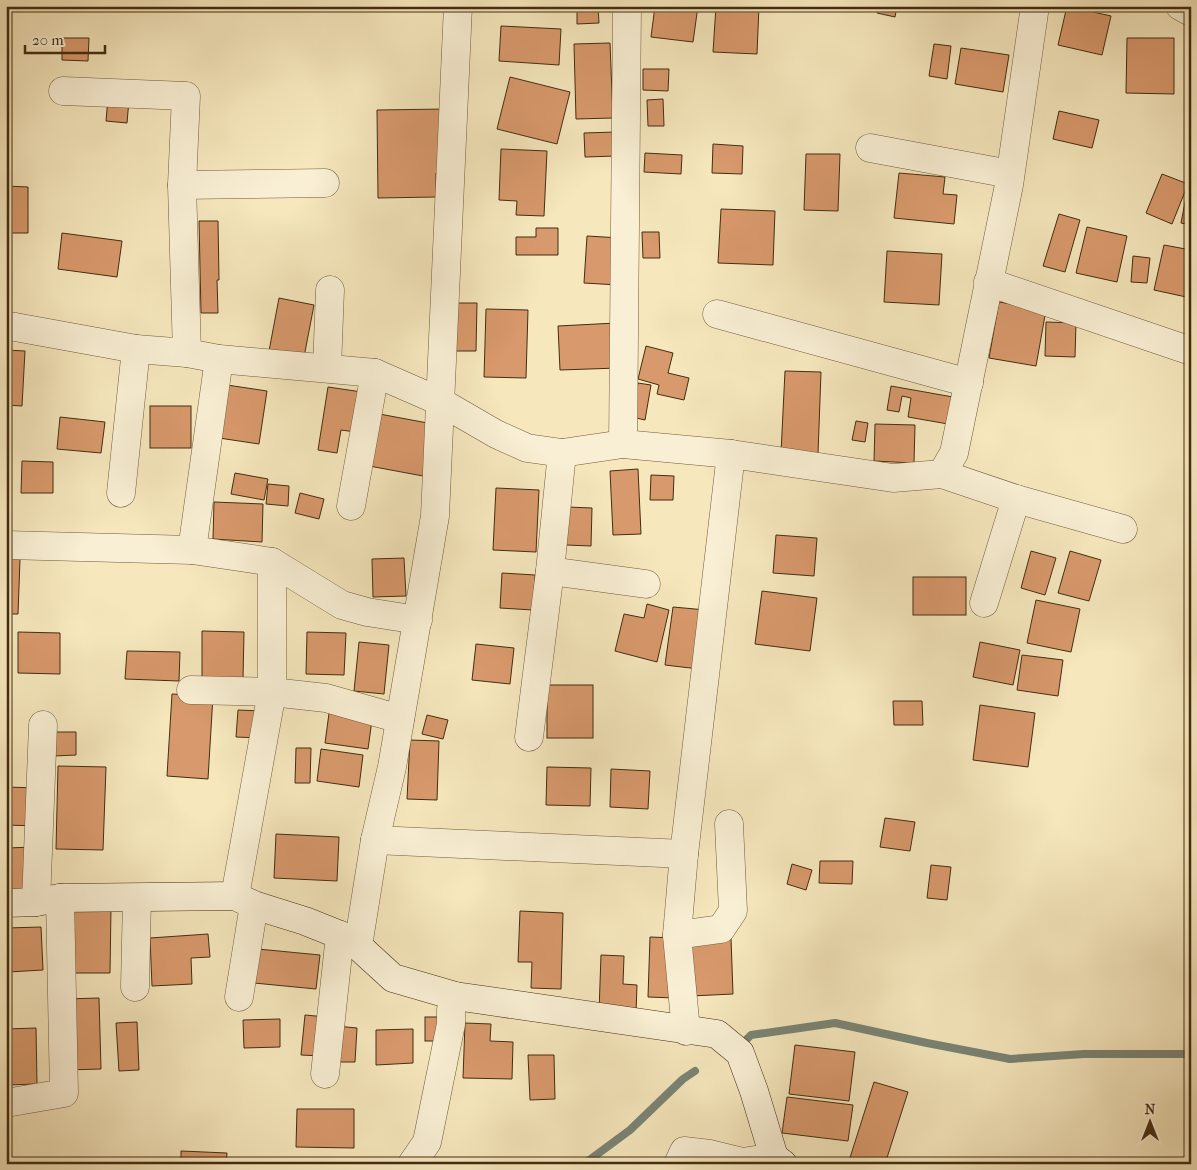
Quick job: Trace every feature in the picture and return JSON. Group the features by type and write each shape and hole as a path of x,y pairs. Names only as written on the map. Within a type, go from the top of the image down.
{"street":[{"path":"324,1074 349,941 392,768 435,516 458,6"},
{"path":"623,444 627,6"},
{"path":"942,474 954,452 969,383 1010,174 1035,6"},
{"path":"1180,6 1191,12"},
{"path":"63,91 186,96 182,185 187,353"},
{"path":"870,148 1010,174"},
{"path":"182,185 325,183"},
{"path":"988,282 1191,351"},
{"path":"327,368 330,290"},
{"path":"718,314 969,383"},
{"path":"6,326 136,349 187,353 219,359 375,373 440,401 496,434 527,448 562,453 623,444 731,454 893,478 942,474 1016,499 1123,529"},
{"path":"121,493 136,349"},
{"path":"192,550 219,359"},
{"path":"351,506 375,373"},
{"path":"529,737 550,571 562,453"},
{"path":"686,1031 677,935 684,854 731,454"},
{"path":"984,603 1016,499"},
{"path":"6,545 192,550 272,562 342,605 367,612 418,620"},
{"path":"239,997 244,901 272,692 272,562"},
{"path":"550,571 646,584"},
{"path":"191,690 272,692 326,698 400,719"},
{"path":"6,1103 64,1093 48,900 44,725"},
{"path":"677,935 720,929 733,911 729,824"},
{"path":"375,840 684,854"},
{"path":"6,903 48,900 206,896 244,901 305,921 349,941 393,978 455,996 717,1034 740,1053 778,1160 744,1162 710,1154 684,1151 678,1164"},
{"path":"135,987 137,898"},
{"path":"412,1164 427,1142 455,996"}],"building":[{"path":"577,6 598,6 599,23 577,24"},
{"path":"655,6 698,6 693,42 651,37"},
{"path":"716,6 759,6 757,54 713,52"},
{"path":"879,6 897,6 895,17 877,13"},
{"path":"1067,6 1111,16 1102,55 1058,45"},
{"path":"501,26 561,29 559,65 499,61"},
{"path":"62,38 89,38 88,61 62,60"},
{"path":"1127,38 1174,38 1174,94 1126,93"},
{"path":"610,43 613,118 576,119 574,44"},
{"path":"934,44 951,46 947,79 929,76"},
{"path":"961,48 1009,55 1003,92 955,84"},
{"path":"643,69 669,69 668,91 643,90"},
{"path":"510,77 570,92 557,144 497,129"},
{"path":"108,98 129,100 127,123 106,121"},
{"path":"663,99 664,126 648,126 647,100"},
{"path":"446,109 446,173 436,173 436,197 378,198 377,110"},
{"path":"1059,111 1099,120 1092,148 1053,139"},
{"path":"615,132 616,156 585,157 584,133"},
{"path":"713,144 743,146 742,174 712,173"},
{"path":"501,149 547,151 544,216 516,215 517,201 499,200"},
{"path":"645,153 682,155 681,174 644,172"},
{"path":"806,154 840,154 838,211 804,210"},
{"path":"899,173 945,177 943,194 957,195 954,224 894,218"},
{"path":"1162,174 1188,184 1172,224 1146,213"},
{"path":"6,186 28,187 28,233 6,233"},
{"path":"1187,192 1191,192 1191,225 1181,223"},
{"path":"721,209 775,211 773,265 718,263"},
{"path":"1059,214 1080,220 1065,272 1043,266"},
{"path":"199,221 218,221 218,313 201,313"},
{"path":"1087,227 1127,236 1117,282 1076,273"},
{"path":"536,228 558,228 558,255 516,255 516,237 536,237"},
{"path":"642,232 659,232 660,258 643,258"},
{"path":"62,233 122,241 117,277 58,269"},
{"path":"587,236 621,238 618,285 584,283"},
{"path":"1164,245 1191,250 1191,298 1154,290"},
{"path":"887,251 942,254 939,305 884,302"},
{"path":"1133,256 1150,258 1147,283 1131,282"},
{"path":"279,298 314,305 304,357 269,351"},
{"path":"999,302 1046,310 1036,366 989,358"},
{"path":"449,303 477,303 476,351 448,351"},
{"path":"486,309 528,310 526,378 484,377"},
{"path":"1046,322 1076,323 1075,357 1045,356"},
{"path":"616,323 618,368 560,370 558,326"},
{"path":"646,346 673,353 668,373 689,378 684,400 657,394 659,385 638,379"},
{"path":"6,350 25,351 22,406 6,405"},
{"path":"785,371 821,372 818,454 781,453"},
{"path":"638,383 651,385 645,420 632,417"},
{"path":"227,385 267,391 259,444 219,438"},
{"path":"891,386 953,397 948,424 908,417 911,398 902,396 899,412 887,410"},
{"path":"328,387 362,392 356,432 341,430 337,453 318,450"},
{"path":"150,406 191,406 191,448 150,448"},
{"path":"374,413 433,424 423,476 364,465"},
{"path":"60,417 105,422 101,453 57,449"},
{"path":"856,421 868,423 865,442 852,440"},
{"path":"875,424 915,425 914,463 874,461"},
{"path":"22,461 53,462 53,493 21,493"},
{"path":"638,469 641,534 613,535 610,471"},
{"path":"235,473 268,479 264,500 231,494"},
{"path":"651,475 674,476 673,500 650,500"},
{"path":"268,484 289,486 288,506 266,504"},
{"path":"496,488 539,490 536,552 493,550"},
{"path":"300,493 324,499 319,519 295,513"},
{"path":"214,502 263,504 262,542 213,539"},
{"path":"568,507 592,508 591,546 566,545"},
{"path":"776,535 817,538 814,576 773,573"},
{"path":"1031,551 1056,558 1045,595 1021,588"},
{"path":"1070,551 1101,560 1089,601 1058,593"},
{"path":"404,558 406,596 373,597 372,559"},
{"path":"6,559 20,559 18,614 6,614"},
{"path":"502,573 535,575 533,610 500,608"},
{"path":"913,577 966,577 966,615 913,615"},
{"path":"762,591 817,598 810,651 755,644"},
{"path":"1036,600 1080,609 1071,652 1027,643"},
{"path":"647,604 669,610 657,662 615,651 624,614 644,618"},
{"path":"673,607 706,610 699,669 665,665"},
{"path":"202,631 244,632 243,679 202,678"},
{"path":"18,632 60,633 60,674 18,673"},
{"path":"307,632 346,633 344,675 306,674"},
{"path":"359,642 389,645 384,694 354,691"},
{"path":"980,642 1020,650 1013,685 973,677"},
{"path":"476,644 514,648 510,684 472,680"},
{"path":"127,651 180,652 179,681 125,679"},
{"path":"1022,655 1063,660 1058,696 1017,690"},
{"path":"547,685 593,685 593,738 547,738"},
{"path":"172,694 213,696 208,779 167,776"},
{"path":"893,701 922,701 923,725 894,725"},
{"path":"980,705 1035,713 1028,767 973,760"},
{"path":"330,706 373,713 368,749 325,743"},
{"path":"238,710 261,711 260,738 236,737"},
{"path":"427,715 448,720 443,739 422,734"},
{"path":"53,732 76,732 76,755 54,756"},
{"path":"410,740 439,741 437,800 407,799"},
{"path":"296,748 311,748 310,783 295,783"},
{"path":"321,749 363,755 359,787 317,781"},
{"path":"58,766 106,767 103,850 56,849"},
{"path":"547,767 591,768 590,806 546,805"},
{"path":"611,769 650,771 648,809 610,807"},
{"path":"6,787 38,788 38,826 6,825"},
{"path":"885,818 915,822 910,851 880,847"},
{"path":"276,834 339,837 337,881 274,878"},
{"path":"36,847 38,892 6,893 6,848"},
{"path":"820,861 853,861 852,884 819,883"},
{"path":"792,864 812,870 806,890 787,884"},
{"path":"931,865 951,867 947,900 927,898"},
{"path":"71,907 111,907 110,973 70,973"},
{"path":"520,911 563,913 561,989 531,988 532,962 518,962"},
{"path":"41,927 43,970 8,972 6,928"},
{"path":"208,934 210,957 191,958 192,984 152,986 150,938"},
{"path":"650,937 677,938 675,998 648,997"},
{"path":"731,938 733,994 691,996 688,939"},
{"path":"258,949 320,955 316,989 254,983"},
{"path":"601,955 624,956 623,984 637,985 636,1013 599,1012"},
{"path":"99,998 101,1069 67,1070 65,999"},
{"path":"305,1015 326,1017 322,1056 301,1055"},
{"path":"425,1017 438,1017 438,1041 425,1041"},
{"path":"280,1019 280,1047 244,1048 243,1020"},
{"path":"137,1022 139,1070 119,1071 116,1023"},
{"path":"465,1023 491,1024 490,1041 513,1042 512,1079 463,1078"},
{"path":"336,1026 357,1028 355,1062 334,1062"},
{"path":"36,1028 37,1084 6,1085 6,1029"},
{"path":"413,1029 413,1063 376,1065 376,1030"},
{"path":"795,1045 855,1052 849,1101 789,1094"},
{"path":"528,1055 554,1055 555,1099 530,1100"},
{"path":"874,1082 908,1092 885,1164 848,1164"},
{"path":"787,1097 853,1105 848,1141 782,1133"},
{"path":"297,1109 354,1109 354,1148 296,1147"},
{"path":"181,1151 227,1153 226,1164 181,1164"}],"waterway":[{"path":"747,1039 751,1035 835,1023 1010,1059 1084,1054 1191,1054"},
{"path":"584,1164 630,1130 683,1079 695,1071"}]}
